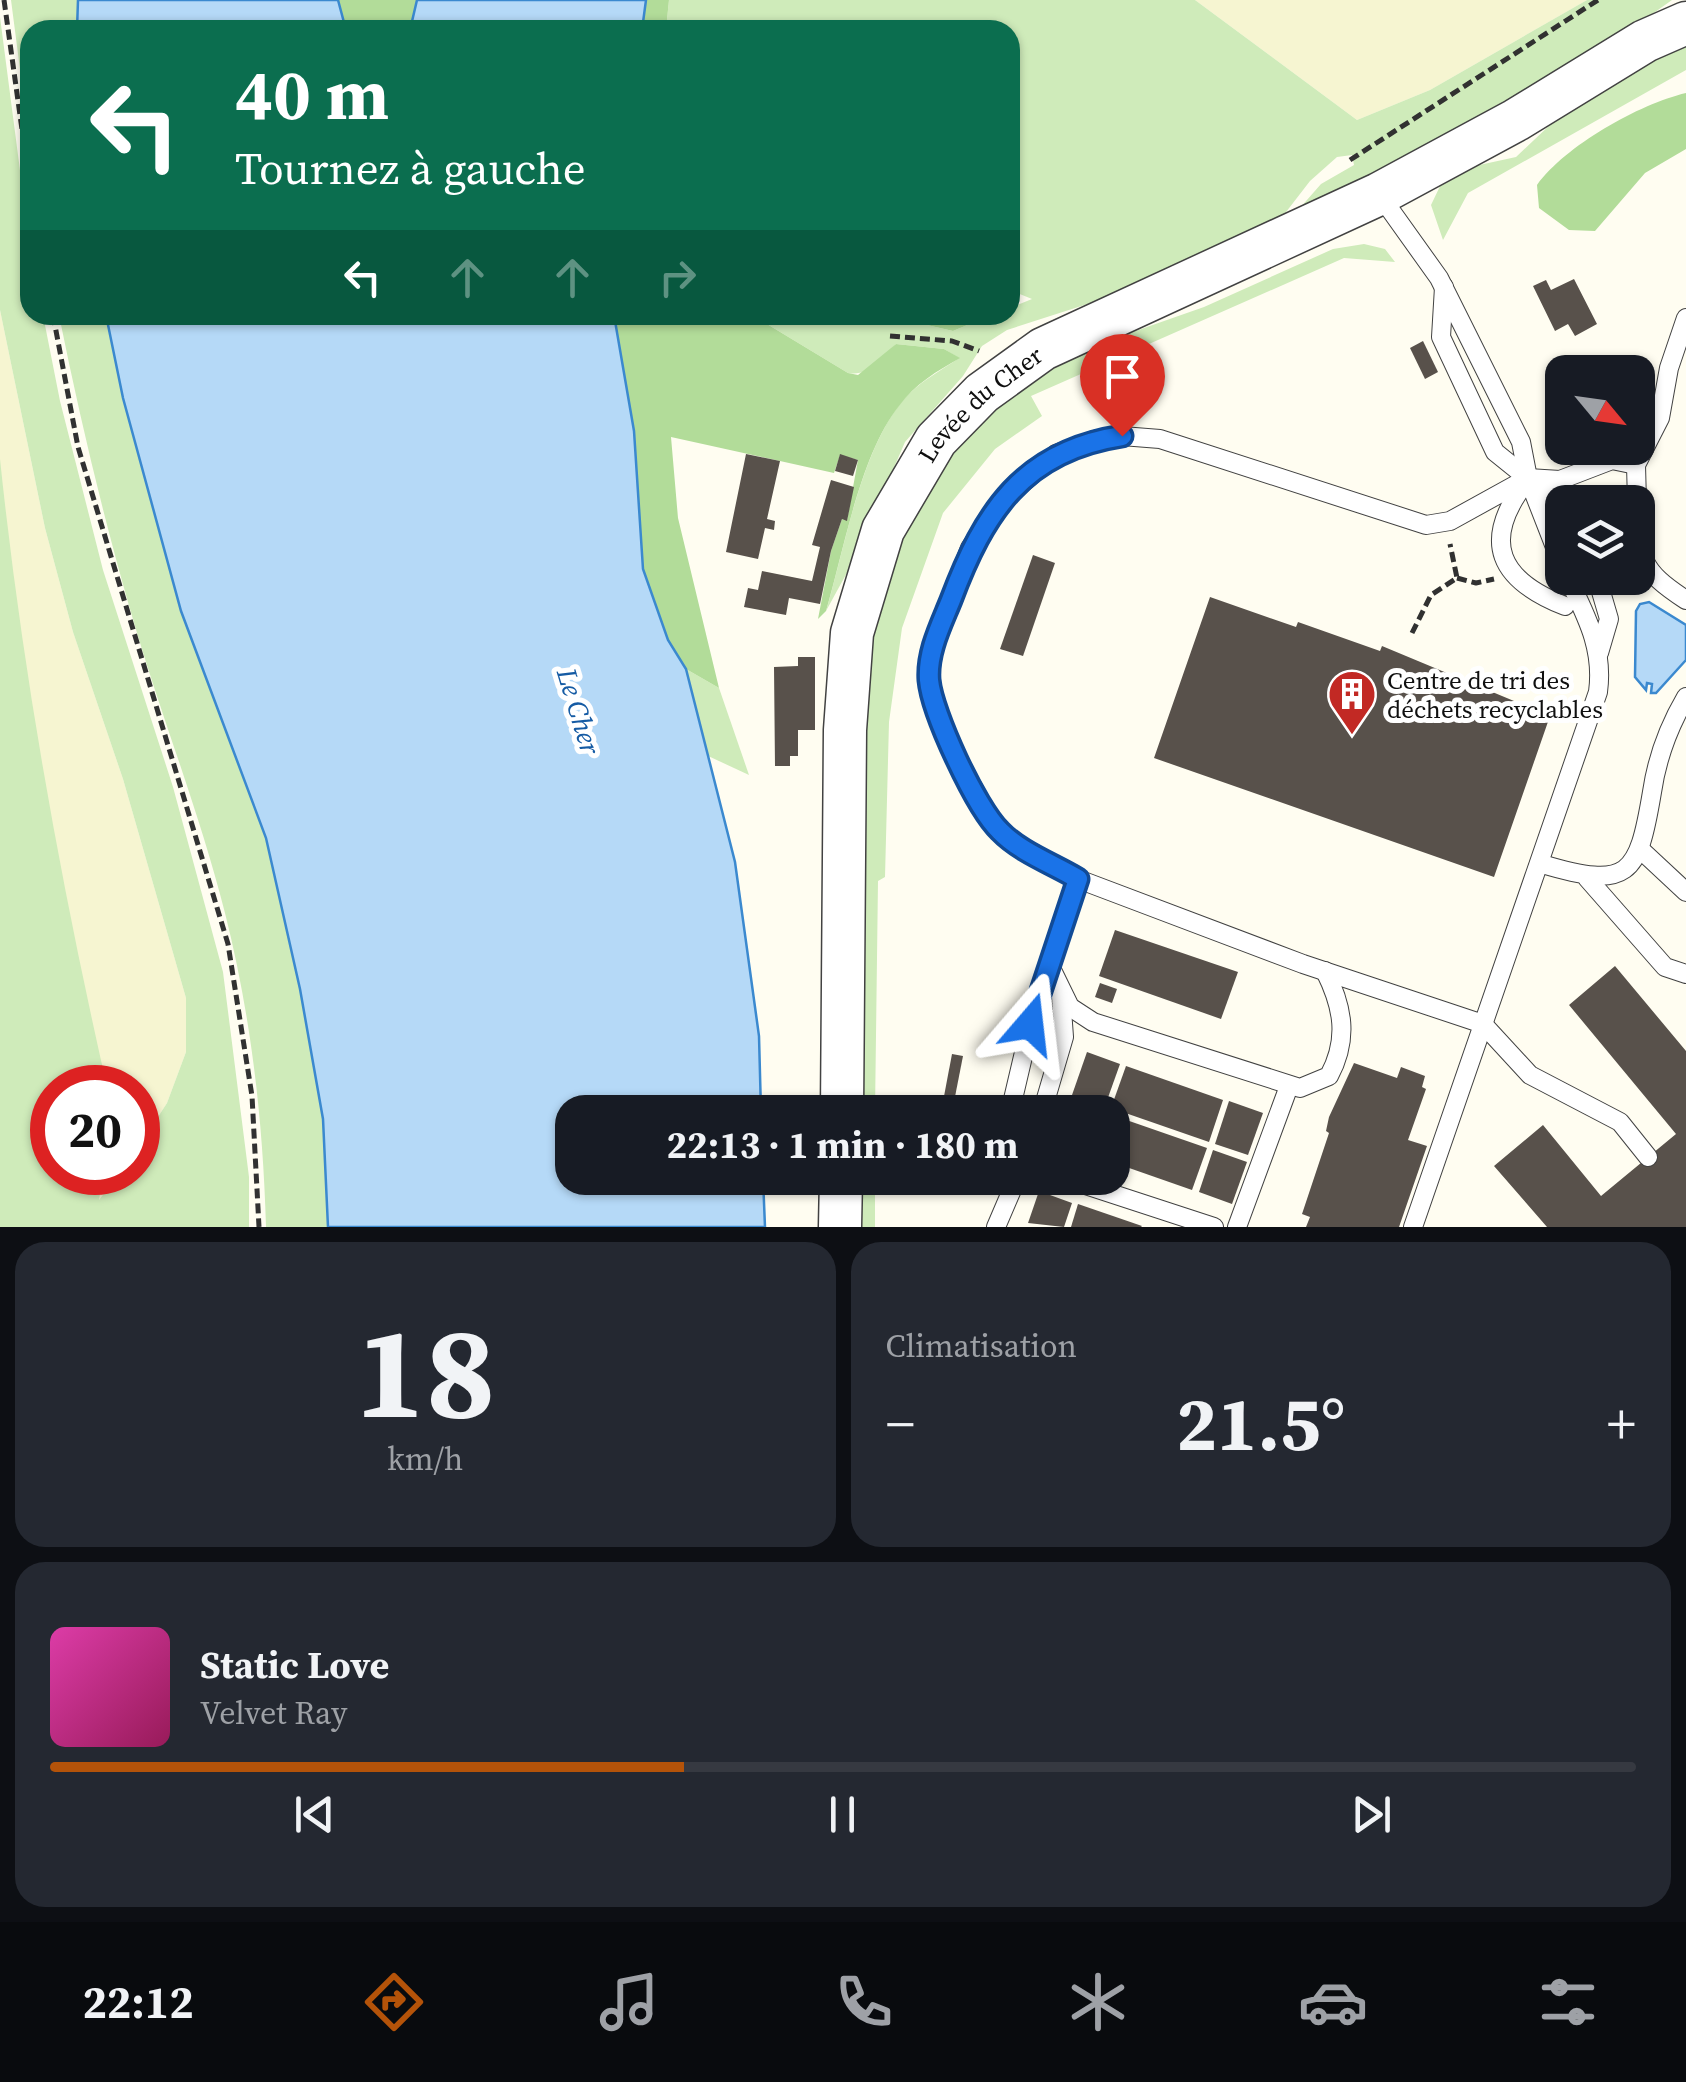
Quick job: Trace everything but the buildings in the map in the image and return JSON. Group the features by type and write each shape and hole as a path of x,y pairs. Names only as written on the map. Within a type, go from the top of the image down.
{"street":[{"name":"Levée du Cher","path":"842,1095 845,730 859,600 882,530 918,465 958,417 1012,370 1044,349 1379,194 1531,112 1645,41 1686,23"},
{"path":"840,1227 841,1195"}],"lane":[{"path":"1379,194 1444,286 1521,442 1528,478 1545,522"},
{"path":"1444,286 1440,324 1444,346 1495,452 1545,492"},
{"path":"1655,428 1677,337 1686,318"},
{"path":"1599,465 1560,480 1528,478 1438,525 1411,522 1145,437 1122,436 1072,447 1035,469 1013,489 970,548 932,649 929,678 945,734 992,822 1014,842 1078,879 1325,971 1483,1024 1530,1075 1620,1122 1648,1157"},
{"path":"1636,465 1637,485"},
{"path":"1528,478 1502,517 1499,535 1510,570 1530,592 1565,606"},
{"path":"1655,576 1686,600"},
{"path":"1575,595 1599,653"},
{"path":"1413,1227 1593,713 1599,653 1609,619 1602,595"},
{"path":"1542,864 1586,878 1622,872 1641,850 1660,755 1686,697"},
{"path":"1641,850 1686,892"},
{"path":"1586,878 1665,967 1686,974"},
{"path":"1013,1095 1023,1047 1078,879"},
{"path":"1047,1095 1064,1036 1060,993 1049,964"},
{"path":"1060,993 1093,1022 1289,1086 1320,1083 1329,1076 1340,1049 1342,1012 1325,971"},
{"path":"1236,1227 1289,1086"},
{"path":"996,1227 1000,1195"},
{"path":"996,1227 1010,1195"},
{"path":"1116,1195 1214,1227"}],"path":[{"path":"4,0 20,115"},
{"path":"1350,160 1598,0"},
{"path":"55,325 78,448 228,944 250,1077 259,1172 259,1227"},
{"path":"890,336 961,344 1012,370"},
{"path":"1450,521 1449,542 1458,578"},
{"path":"1412,633 1430,595 1458,578 1476,583 1510,570"}],"green space":[{"path":"11,0 78,0 77,20 20,20 20,69"},
{"path":"338,0 417,0 412,20 343,20"},
{"path":"646,0 669,0 667,20 643,20"},
{"path":"669,0 1195,0 1357,120 1430,90 1587,0 1672,0 1600,51 1292,217 1321,184 1354,165 1352,155 1337,157 1310,181 1276,225 1131,290 1007,330 982,346 963,376 905,442 855,558 826,611 857,496 879,439 909,394 959,358 944,349 896,344 869,369 848,373 769,325 927,325 953,331 967,325 1020,325 1020,304 1032,299 1020,294 1020,20 667,20"},
{"path":"1195,0 1587,0 1430,90 1357,120"},
{"path":"0,17 20,170 20,325 45,325 103,570 173,787 223,972 249,1177 249,1227 0,1227 0,459 19,617 44,774 102,1065 30,1065 30,1195 100,1195 99,1200 103,1195 160,1195 160,1114 186,1052 186,998 123,779 73,632 45,528 0,310"},
{"path":"1686,45 1686,70 1468,193 1443,240 1431,205 1443,180 1461,169 1516,157 1553,122 1636,67"},
{"path":"1686,93 1686,149 1645,173 1595,231 1569,230 1539,208 1537,185 1565,156 1604,128"},
{"path":"1364,244 1385,249 1395,262 1344,258 1031,396 1042,416 995,449 943,513 902,628 889,722 885,877 878,881 875,1095 858,1095 867,647 887,564 943,462 990,411 1047,368 1107,341 1204,307 1333,249"},
{"path":"0,310 45,528 73,632 123,779 186,998 186,1052 160,1114 160,1065 30,1065 30,1195 104,1195 80,1227 0,1227"},
{"path":"61,325 108,325 123,398 181,611 266,838 300,989 323,1119 328,1227 266,1227 254,1068 234,952 203,836 141,647 92,463"},
{"path":"616,325 769,325 848,373 858,375 896,344 944,349 960,358 912,391 885,426 864,476 826,611 818,619 831,551 842,519 847,520 858,460 840,455 834,473 671,437 678,518 719,688 686,669 668,640 643,569 634,431"},
{"path":"927,325 967,325 953,331"},
{"path":"686,669 719,688 749,775 706,755"},
{"path":"857,1195 875,1195 875,1227 856,1227"}],"water":[{"path":"78,0 338,0 343,20 77,20"},
{"path":"417,0 646,0 643,20 412,20"},
{"name":"Le Cher","path":"108,325 616,325 634,431 643,569 668,640 686,669 735,862 759,1036 761,1095 555,1095 555,1195 764,1195 765,1227 328,1227 323,1119 300,989 266,838 181,611 123,398"},
{"path":"1649,602 1686,625 1686,660 1656,693 1651,693 1652,684 1647,683 1646,690 1635,677 1636,611 1640,604"}],"place":[{"name":"Centre de tri des déchets recyclables","path":"1352,736"}],"route":[{"path":"1030,1024 1078,879 1014,842 992,822 934,709 929,678 932,649 970,548 1000,503 1056,454 1094,440 1122,436"}]}
